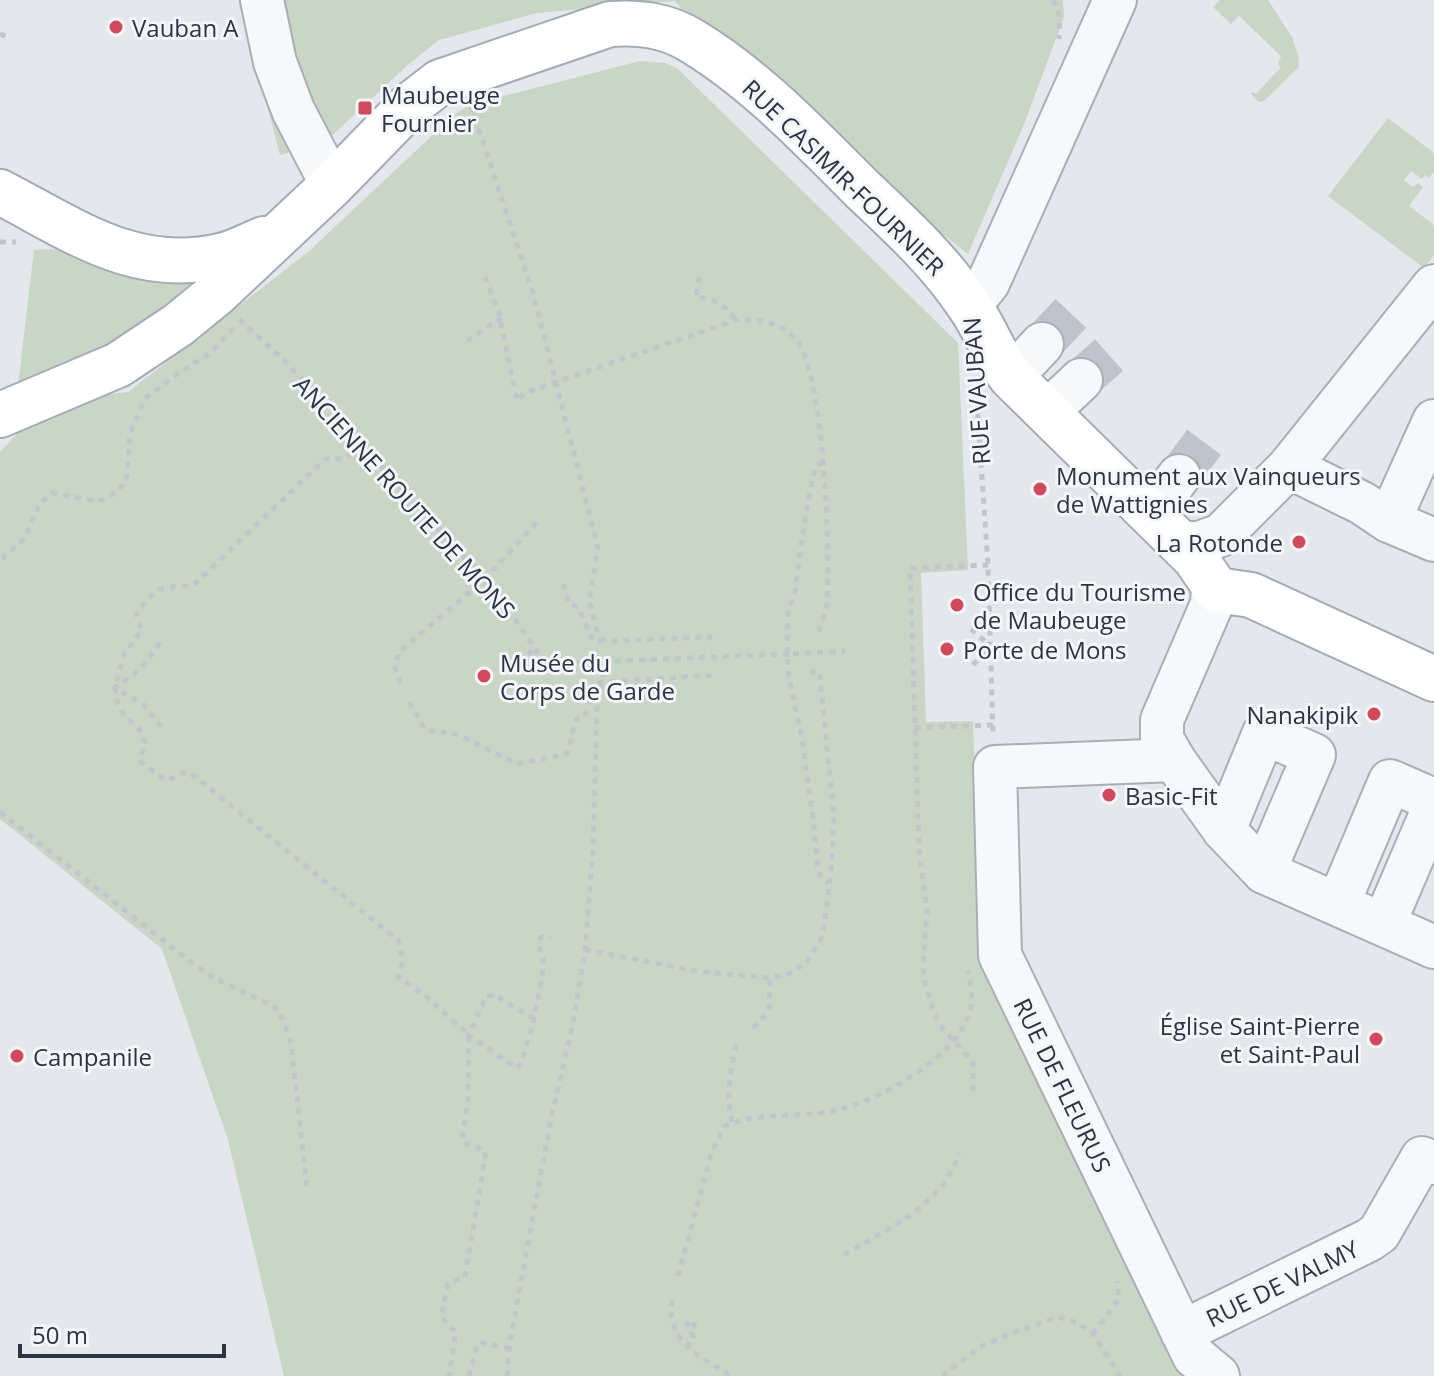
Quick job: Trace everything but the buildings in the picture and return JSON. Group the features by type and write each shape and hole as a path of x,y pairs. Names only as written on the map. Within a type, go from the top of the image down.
{"main road":[{"name":"RUE CASIMIR-FOURNIER","path":"0,415 118,365 178,325 228,307 284,230 409,106 440,82 610,24 637,23 660,26 691,40 746,80 820,147 923,249 970,305 999,362 993,381 1047,412 1166,529"},
{"path":"0,192 114,251 143,258 186,260 225,255 284,230"},
{"path":"1166,529 1197,553 1227,584 1434,679"}],"street":[{"path":"262,0 275,62 293,110 332,185"},
{"name":"RUE VAUBAN","path":"970,305 988,283 1115,0"},
{"path":"1179,476 1166,529 1199,543 1221,535 1289,467 1434,286"},
{"path":"993,381 1042,344"},
{"path":"1047,412 1081,380"},
{"path":"1389,521 1434,421"},
{"path":"1289,467 1362,503 1389,521 1434,540"},
{"path":"1236,519 1227,584 1162,720 1162,739 1224,830 1264,872 1434,947"},
{"path":"1224,830 1264,733 1314,755 1264,872"},
{"path":"995,767 1174,760"},
{"name":"RUE DE FLEURUS","path":"995,767 1000,955 1194,1356 1218,1376"},
{"path":"1338,904 1390,781 1434,800"},
{"path":"1384,924 1434,807"},
{"name":"RUE DE VALMY","path":"1182,1332 1369,1240 1379,1233 1422,1158 1434,1163"}],"path":[{"path":"0,34 8,37"},
{"path":"463,73 476,124 533,293 598,548 589,601 602,648"},
{"path":"485,277 501,318 515,400 519,401 525,393 736,320 768,321 795,337 811,373 823,462 827,605 817,636"},
{"path":"699,277 696,297 715,299 727,307 736,320"},
{"path":"1,559 25,538 40,503 53,493 96,501 119,490 127,476 130,433 145,399 209,354 228,307"},
{"name":"ANCIENNE ROUTE DE MONS","path":"228,307 285,361 484,580 534,648"},
{"path":"467,341 501,318"},
{"name":"RUE VAUBAN","path":"993,381 988,565 995,767"},
{"path":"362,447 343,459 325,459 196,583 155,593 136,614 142,630 124,654 115,688 118,704 124,715 140,730 145,743 140,761 164,779 186,772 194,776 398,940 403,962 398,976 469,1035 516,1068 521,1064 534,1019 544,958 538,941 541,937 551,939"},
{"path":"823,462 815,467 795,592 788,612 789,679 801,733 818,871 822,879 829,883"},
{"path":"400,683 394,665 400,651 484,580 537,522"},
{"path":"973,1091 973,1062 952,1040 934,1014 924,975 927,910 919,849 910,568 988,565"},
{"path":"563,584 569,604 578,607 591,637 599,640 710,637 710,644"},
{"path":"971,629 990,645"},
{"path":"115,688 142,668 160,643"},
{"path":"972,646 990,645"},
{"path":"973,665 990,645"},
{"path":"511,672 534,648 541,657 556,665 845,651"},
{"path":"585,950 703,972 770,978 789,974 806,963 822,938 834,816 819,670 810,672"},
{"path":"409,702 425,730 457,734 517,764 567,754 576,720 585,716 593,687 602,678 713,674"},
{"path":"507,1376 585,950 593,850 597,702 602,678"},
{"path":"115,688 144,705 163,729"},
{"path":"915,728 993,725"},
{"path":"0,812 192,963 214,978 275,1007 291,1043 307,1189"},
{"path":"753,1028 769,1011 770,978"},
{"path":"449,1376 456,1332 441,1317 448,1284 465,1277 486,1152 462,1140 468,1099 469,1035 486,996 494,995 534,1019"},
{"path":"678,1276 712,1151 724,1127 732,1122 833,1111 857,1104 911,1078 952,1040"},
{"path":"732,1122 728,1105 729,1082 736,1044"},
{"path":"844,1255 934,1197 946,1183 959,1153"},
{"path":"1093,1334 1119,1299 1117,1279"},
{"path":"672,1300 673,1322 687,1348 731,1376"},
{"path":"942,1376 980,1347 1050,1319 1068,1319 1093,1334 1120,1376"},
{"path":"687,1348 693,1337 688,1320 700,1331"},
{"path":"469,1376 477,1345 510,1348"}],"green space":[{"path":"240,0 1063,0 1064,17 1025,122 968,254 721,59 675,1 537,13 439,40 324,143 280,155"},
{"path":"1220,0 1268,0 1292,37 1299,67 1264,101 1259,102 1251,94 1256,94 1281,67 1278,64 1281,56 1239,16 1231,24 1213,7"},
{"path":"640,61 665,63 677,68 958,343 968,570 921,573 926,722 973,721 983,964 1184,1376 284,1376 228,1140 162,949 0,819 0,452 46,402 128,392 308,252 454,115 469,105"},
{"path":"1388,118 1434,153 1434,172 1429,178 1425,175 1422,179 1411,171 1404,180 1413,187 1418,183 1423,187 1409,206 1434,225 1434,255 1424,268 1328,196"},
{"path":"56,249 102,263 208,272 143,340 18,386 34,250"}],"tunnel":[{"path":"1042,344 1074,310"},
{"path":"1081,380 1109,355"},
{"path":"1179,476 1208,437"}],"place":[{"name":"Vauban A","path":"116,27"},
{"name":"Maubeuge Fournier","path":"365,108"},
{"name":"Monument aux Vainqueurs de Wattignies","path":"1040,489"},
{"name":"La Rotonde","path":"1299,542"},
{"name":"Office du Tourisme de Maubeuge","path":"957,605"},
{"name":"Porte de Mons","path":"947,649"},
{"name":"Musée du Corps de Garde","path":"484,676"},
{"name":"Nanakipik","path":"1374,714"},
{"name":"Basic-Fit","path":"1109,795"},
{"name":"Église Saint-Pierre et Saint-Paul","path":"1376,1039"},
{"name":"Campanile","path":"17,1056"}]}
